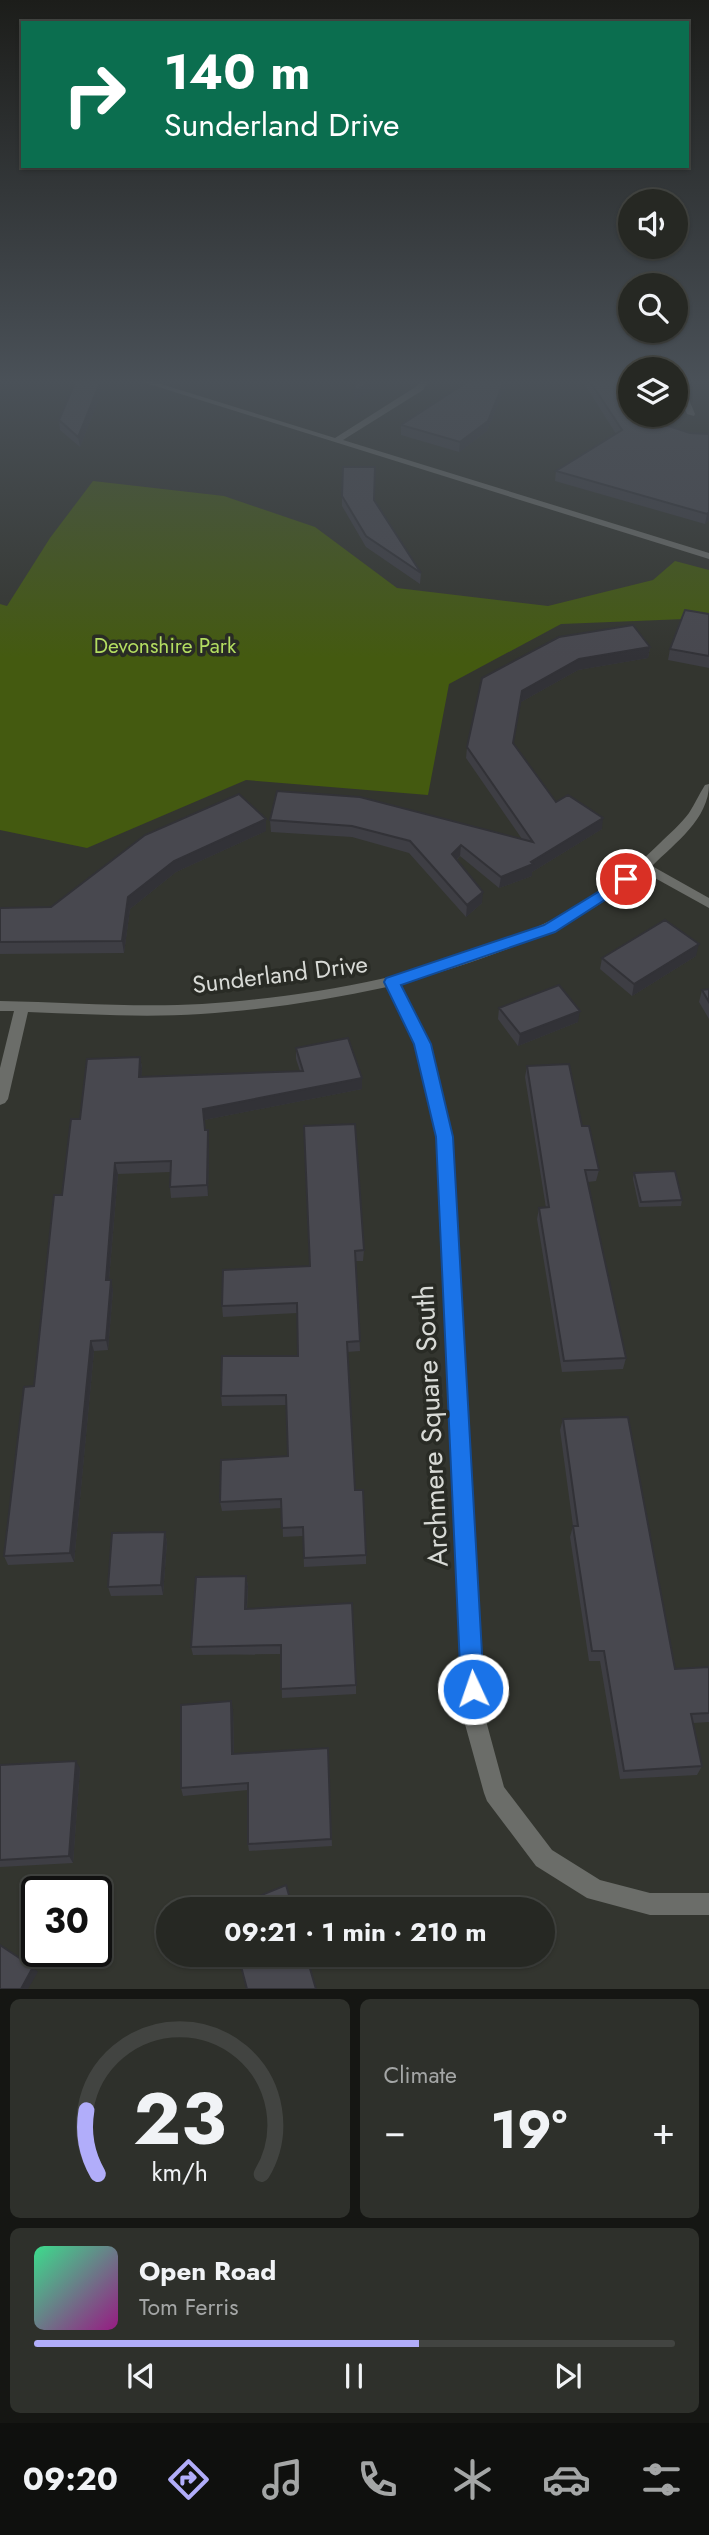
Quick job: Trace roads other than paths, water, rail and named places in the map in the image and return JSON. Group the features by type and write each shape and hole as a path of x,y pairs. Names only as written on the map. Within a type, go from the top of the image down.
{"street":[{"path":"442,473 709,556"},
{"name":"Sunderland Drive","path":"0,1006 200,1009 290,1000 392,982 550,929 645,867 692,819 709,788"},
{"path":"645,867 709,904"},
{"name":"Archmere Square South","path":"392,982 422,1044 444,1137 474,1717 495,1793 544,1858 594,1890 650,1904 709,1904"},
{"path":"0,1099 22,1006"}],"park label":[{"name":"Devonshire Park","path":"165,646"}]}
